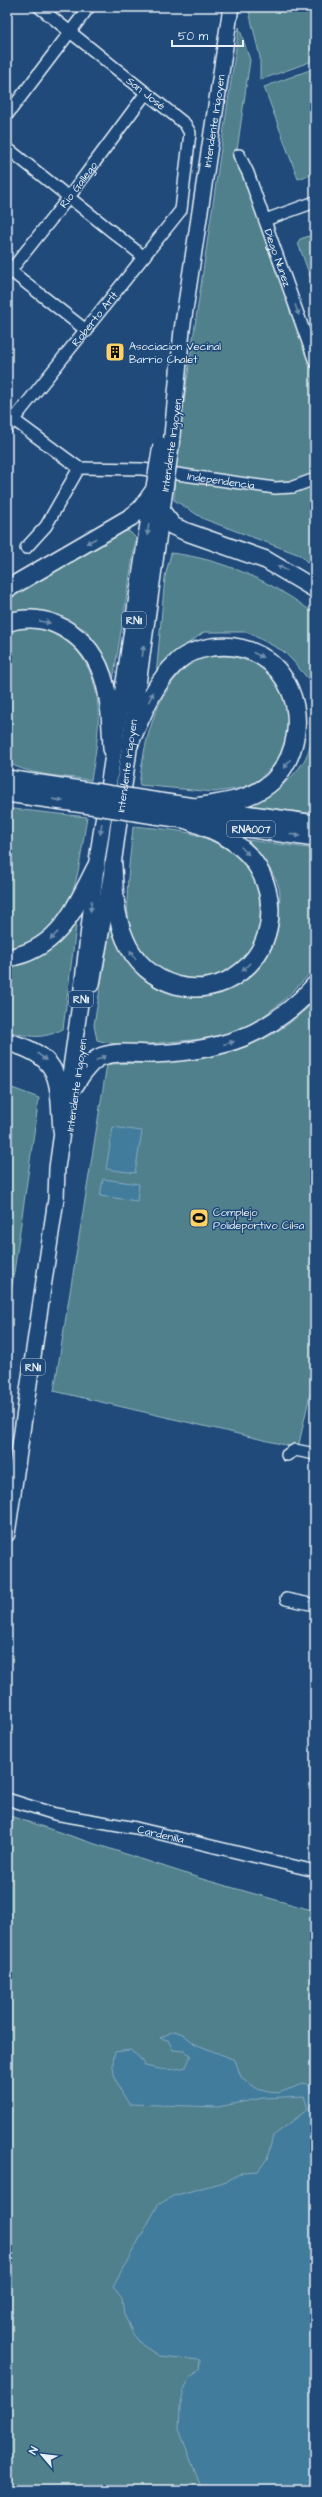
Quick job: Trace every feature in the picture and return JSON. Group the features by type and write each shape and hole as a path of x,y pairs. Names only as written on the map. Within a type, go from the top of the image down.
{"highway":[{"path":"7,589 132,517 144,506 157,489"},
{"path":"162,512 173,526 266,560 315,589"},
{"path":"7,623 30,619 49,622 68,629 84,642 100,666 107,693 112,749"},
{"path":"129,745 156,685 183,658 198,650 220,646 236,647 256,653 270,662 291,684 301,715 298,743 289,762 274,780 253,794 191,813"},
{"path":"7,769 36,790"},
{"name":"RNA007","path":"7,779 36,790 191,813 315,838"},
{"path":"7,801 36,790"},
{"name":"RNA007","path":"7,793 36,790"},
{"path":"113,865 114,895 121,928 132,953 147,972 160,980 190,988 208,987 225,982 242,971 254,958 264,941 272,913 270,893 255,864 241,847 214,831 191,813"},
{"name":"RNA007","path":"191,813 315,824"},
{"path":"7,958 33,952 51,940 74,909 96,867"},
{"path":"75,1085 91,1064 106,1055 196,1051 240,1040 261,1031 280,1019 300,1002 315,985"},
{"path":"7,1042 27,1047 42,1055 49,1062 58,1082 62,1130"}],"main road":[{"name":"Intendente Irigoyen","path":"7,1534 56,1199 62,1130 82,989 96,867 112,749 157,489 179,387 182,330 231,7"},
{"name":"Intendente Irigoyen","path":"56,1199 65,1168 75,1085 113,865 162,512 157,489"}],"street":[{"name":"San José","path":"39,7 188,127 190,133 181,210"},
{"path":"7,115 89,7"},
{"name":"Rio Gallego","path":"8,271 69,197 146,93"},
{"path":"7,148 144,257"},
{"name":"Diego Nunez","path":"239,155 248,172 312,344 315,362"},
{"path":"265,220 315,202"},
{"name":"Roberto Arlt","path":"9,421 86,331 181,210"},
{"path":"8,271 86,331"},
{"path":"9,421 79,468 46,526 26,548"},
{"name":"Independencia","path":"79,468 142,468 275,488 293,487 315,479"},
{"path":"287,1455 295,1450 315,1454"},
{"path":"286,1600 315,1605"},
{"name":"Cardenilla","path":"7,1799 54,1814 136,1828 315,1871"}],"green space":[{"path":"248,7 315,7 315,60 260,80 260,57"},
{"path":"239,27 250,60 236,157 290,303 288,305 297,329 300,328 315,378 315,570 300,555 204,519 174,500 175,461"},
{"path":"315,68 315,173 298,179 264,87"},
{"path":"315,234 315,290 298,243 300,239"},
{"path":"129,531 136,538 112,687 101,651 87,631 59,615 31,609 7,613 7,598 116,533"},
{"path":"171,553 210,561 228,566 247,574 265,582 299,602 315,614 315,704 309,680 293,661 283,651 247,632 204,632 175,653 156,676 165,577"},
{"path":"20,626 45,628 61,634 84,660 92,676 98,710 98,727 91,780 37,773 16,767 7,762 7,630"},
{"path":"204,656 231,656 258,664 277,681 287,700 289,728 278,761 251,787 214,792 139,785 147,740 162,699 181,671"},
{"path":"315,728 315,814 248,805 272,793 293,775 306,757"},
{"path":"13,809 87,817 76,881 70,901 60,918 48,933 30,944 7,951 7,810"},
{"path":"133,826 176,830 197,835 228,849 248,868 254,880 259,898 259,926 251,950 243,960 233,968 221,974 207,978 185,979 164,971 150,961 140,949 130,926 127,903"},
{"path":"248,840 315,849 315,968 290,994 263,1016 253,1023 224,1035 141,1045 114,1044 97,1040 94,1025 112,917 120,945 127,960 147,981 170,994 195,998 220,994 243,982 261,965 274,941 279,913 280,891 270,869"},
{"path":"78,911 63,1029 49,1035 42,1036 22,1035 7,1031 7,966 19,965 40,956 49,949 65,931"},
{"name":"Complejo Polideportivo Cilsa","path":"315,1000 315,1372 298,1448 54,1391 107,1064 165,1062 193,1059 245,1047 269,1036 293,1020"},
{"path":"7,1086 39,1098 7,1321"},
{"path":"7,1815 202,1879 315,1911 315,2490 7,2490"}],"water":[{"path":"113,1127 142,1131 135,1173 106,1169"},
{"path":"103,1179 139,1184 137,1201 100,1196"},
{"path":"174,2031 183,2034 195,2044 235,2060 241,2077 256,2088 278,2093 306,2083 315,2092 315,2490 202,2490 179,2429 180,2407 184,2389 191,2377 199,2369 200,2360 159,2356 142,2345 133,2334 124,2314 122,2298 113,2287 158,2205 173,2196 227,2181 243,2172 258,2171 267,2159 273,2136 308,2109 304,2096 263,2098 218,2107 129,2104 118,2085 114,2073 113,2060 115,2052 130,2050 139,2057 145,2066 161,2069 186,2067 191,2055 184,2051 173,2050 168,2040 160,2038"}],"place":[{"name":"Asociacion Vecinal Barrio Chalet","path":"115,352"},
{"name":"Complejo Polideportivo Cilsa","path":"199,1218"}]}
